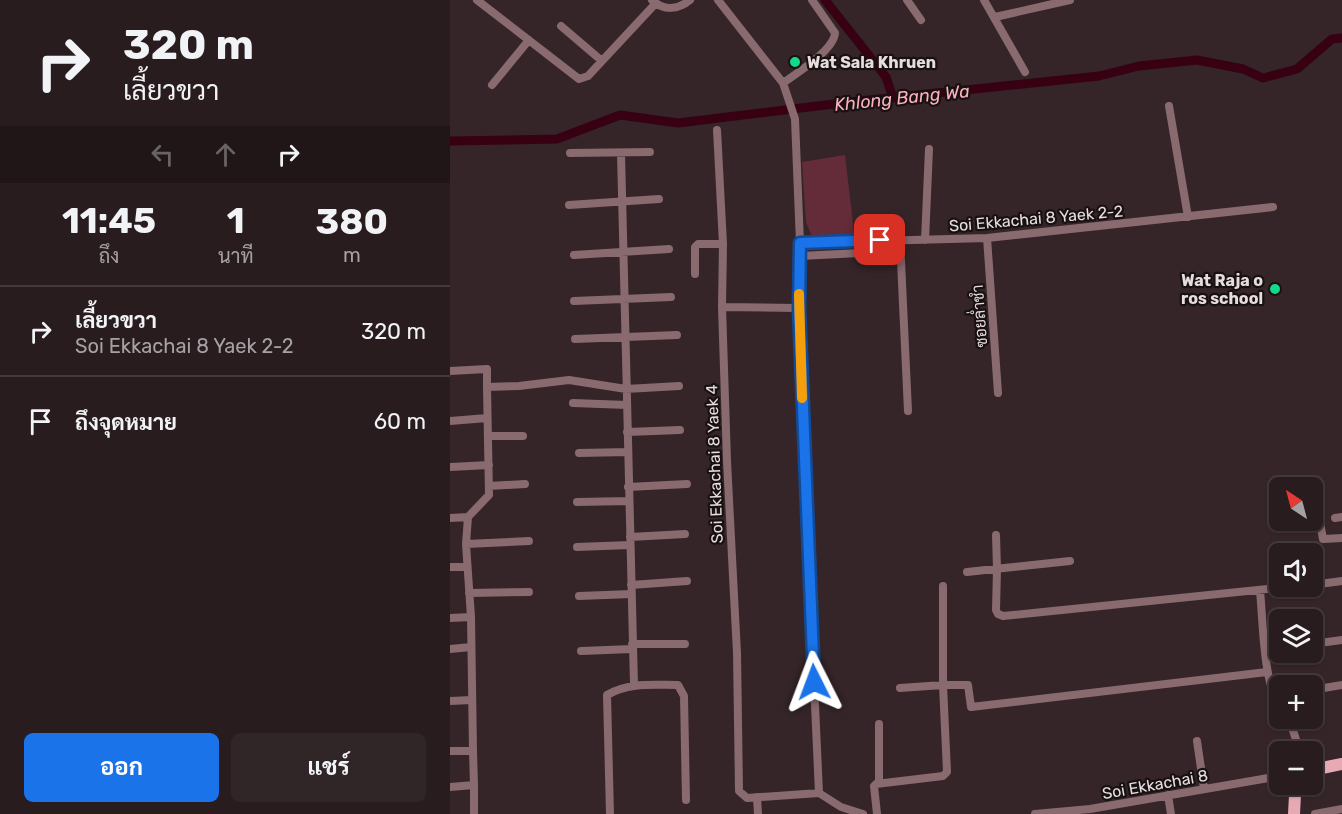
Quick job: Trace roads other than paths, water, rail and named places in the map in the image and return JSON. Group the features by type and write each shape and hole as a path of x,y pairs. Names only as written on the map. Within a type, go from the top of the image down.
{"main road":[{"path":"1323,769 1342,765"},
{"path":"1294,814 1295,795"}],"street":[{"path":"477,0 579,79 588,76 653,2 669,8 681,8 690,0"},
{"path":"718,0 783,83 795,119 800,243 799,308 819,793"},
{"path":"783,83 817,58 834,39 834,33 812,0"},
{"path":"907,0 921,20"},
{"path":"984,0 1025,72"},
{"path":"995,17 1070,0"},
{"path":"561,26 602,61"},
{"path":"492,85 529,40"},
{"path":"1169,106 1188,217"},
{"name":"Soi Ekkachai 8 Yaek 4","path":"717,130 723,244 722,307 727,461 737,653 739,791 747,798 757,797"},
{"path":"925,240 929,149"},
{"path":"570,153 650,152"},
{"path":"621,153 634,685"},
{"path":"569,205 659,199"},
{"name":"Soi Ekkachai 8 Yaek 2-2","path":"800,243 987,237 1273,207"},
{"name":"ซอยล่ำชำ","path":"987,237 998,393"},
{"path":"900,240 908,411"},
{"path":"695,274 695,247 698,244 723,244"},
{"path":"574,255 669,249"},
{"path":"800,256 900,251"},
{"path":"574,301 671,297"},
{"path":"722,307 799,308"},
{"path":"575,339 677,335"},
{"path":"450,371 487,369 489,495 468,517 466,544 471,617 474,814"},
{"path":"487,387 569,380 626,388 680,386"},
{"path":"573,403 627,405"},
{"path":"450,421 487,418"},
{"path":"627,432 680,430"},
{"path":"488,436 523,436"},
{"path":"579,453 628,452"},
{"path":"450,467 489,465"},
{"path":"489,486 525,484"},
{"path":"628,487 687,484"},
{"path":"577,502 629,501"},
{"path":"450,518 468,517"},
{"path":"1322,531 1323,539 1342,538"},
{"path":"577,547 685,534"},
{"path":"996,535 998,569 996,609 998,614 1003,616 1269,590"},
{"path":"466,544 529,541"},
{"path":"967,572 1070,561"},
{"path":"450,567 467,567"},
{"path":"579,596 687,581"},
{"path":"1323,584 1342,581"},
{"path":"877,814 874,786 879,783 943,776 947,772 943,685 943,586"},
{"path":"1260,591 1269,677"},
{"path":"469,593 529,592"},
{"path":"450,618 471,617"},
{"path":"1323,643 1342,640"},
{"path":"581,651 685,644"},
{"path":"450,649 471,647"},
{"path":"900,688 968,685 970,705 973,707 1267,672"},
{"path":"610,814 607,695 634,685 678,685 684,696 686,800"},
{"path":"1323,688 1342,685"},
{"path":"450,700 472,700"},
{"path":"879,724 879,783"},
{"path":"1197,741 1204,789"},
{"path":"450,752 473,751"},
{"name":"Soi Ekkachai 8","path":"1035,814 1089,808 1269,778"},
{"path":"450,787 474,785"},
{"path":"758,814 757,797 819,793 840,811 863,814"},
{"path":"1168,795 1172,814"},
{"path":"1316,814 1342,809"}],"waterway":[{"path":"825,0 886,77 893,98"},
{"name":"Khlong Bang Wa","path":"450,141 557,139 620,115 678,123 1099,76 1139,66 1197,60 1243,69 1263,78 1297,69 1332,39 1342,38"}],"place":[{"name":"Wat Sala Khruen","path":"795,62"},
{"name":"Wat Raja o ros school","path":"1275,289"}]}
